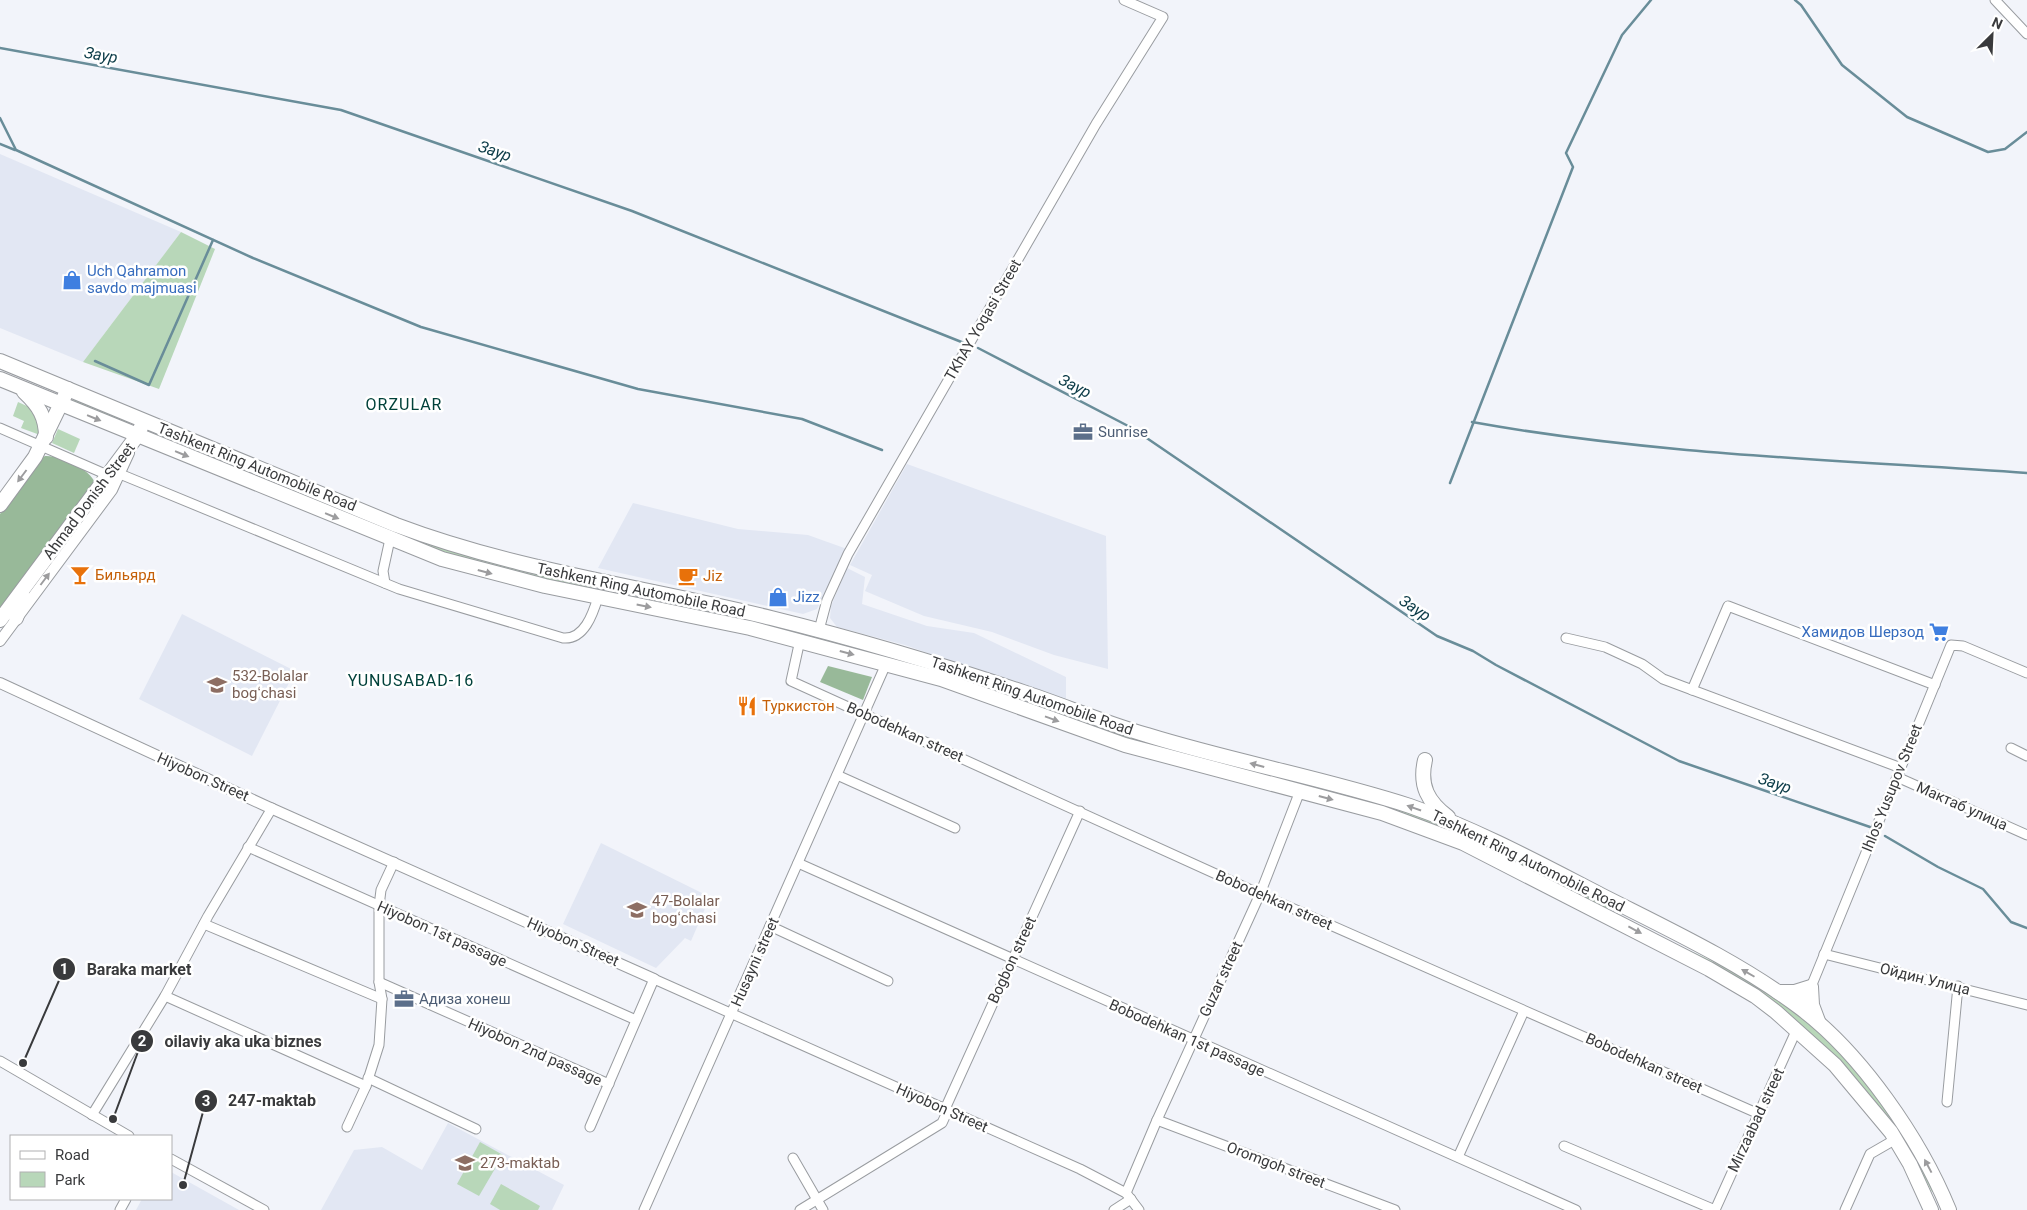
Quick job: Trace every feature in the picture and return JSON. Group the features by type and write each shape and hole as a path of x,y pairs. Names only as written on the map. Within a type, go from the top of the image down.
{"main road":[{"name":"Tashkent Ring Automobile Road","path":"0,361 421,535 497,559 602,583 708,604 819,630 925,659 1143,734 1402,804 1461,826 1623,906 1733,965 1798,1006 1819,1024 1860,1067 1897,1116 1941,1192 1949,1210"},
{"name":"Tashkent Ring Automobile Road","path":"0,379 390,540 467,567 598,597 725,622 800,640 941,679 1125,745 1382,813 1463,843 1616,920 1755,996 1797,1029 1847,1078 1896,1139 1929,1205"},
{"path":"18,387 41,410 45,423 44,441"},
{"path":"0,505 44,441 68,390"},
{"name":"Ahmad Donish Street","path":"0,620 115,476 144,421"},
{"path":"598,597 602,583"},
{"path":"16,618 27,584"},
{"path":"1024,708 1029,694"},
{"path":"1425,760 1423,784 1427,795 1442,812 1461,826"},
{"path":"1616,920 1623,906"},
{"path":"1777,991 1795,992 1811,987 1812,1005 1819,1024"},
{"path":"1929,1205 1936,1200 1941,1192"}],"street":[{"name":"TKhAY Yoqasi Street","path":"819,630 826,600 848,554 1091,132 1163,18 1124,0"},
{"path":"1995,0 2027,34"},
{"path":"0,428 44,441 115,476 385,583 566,638 575,636 587,624 594,612 598,597"},
{"name":"Ahmad Donish Street","path":"0,641 112,490 115,476"},
{"path":"385,583 384,571 390,540"},
{"path":"1692,690 1728,606 1934,685"},
{"name":"Мактаб улица","path":"1566,638 1605,647 1642,664 1663,679 1899,772 2027,835"},
{"name":"Bobodehkan street","path":"800,640 791,681 1260,894 1759,1114"},
{"name":"Ihlos Yusupov Street","path":"1798,1006 1811,987 1951,645 1956,644 2027,673"},
{"name":"Husayni street","path":"644,1210 886,664"},
{"name":"Hiyobon Street","path":"0,683 272,808 1080,1169 1129,1196 1139,1210"},
{"path":"2010,748 2027,756"},
{"path":"837,775 955,828"},
{"name":"Guzar street","path":"1129,1196 1157,1120 1260,894 1300,791"},
{"path":"92,1115 165,996 204,924 272,808"},
{"name":"Bogbon street","path":"800,1210 942,1123 1012,960 1080,811"},
{"name":"Hiyobon 1st passage","path":"248,847 636,1020"},
{"path":"347,1127 367,1082 379,1045 382,999 379,982 378,906 381,890 394,862"},
{"name":"Bobodehkan 1st passage","path":"798,864 1576,1210"},
{"path":"204,924 382,999"},
{"path":"770,926 888,981"},
{"name":"Ойдин Улица","path":"1824,954 1958,986 2027,1005"},
{"path":"590,1127 654,978"},
{"name":"Hiyobon 2nd passage","path":"379,982 609,1084"},
{"path":"1947,1102 1958,986"},
{"path":"165,996 476,1129"},
{"path":"1458,1157 1524,1011"},
{"name":"Mirzaabad street","path":"1715,1210 1797,1029"},
{"path":"0,1061 127,1135"},
{"name":"Oromgoh street","path":"1157,1120 1394,1210"},
{"path":"1845,1210 1870,1154 1896,1139"},
{"path":"1564,1146 1715,1210"},
{"path":"793,1158 823,1210"},
{"path":"172,1161 264,1210"},
{"path":"1114,1210 1129,1196"}],"shaded area":[{"name":"Uch Qahramon savdo majmuasi","path":"0,154 181,232 83,362 0,328"},
{"path":"907,464 1106,536 1108,669 1054,655 992,632 924,616 865,591 872,575 850,565"},
{"path":"633,503 738,529 808,535 847,549 817,609 803,614 598,568"},
{"path":"847,568 865,577 862,604 927,626 974,633 1066,677 1066,702 905,645 837,627 830,618 831,606"},
{"name":"532-Bolalar bogʻchasi","path":"182,614 295,671 252,756 139,699"},
{"name":"47-Bolalar bogʻchasi","path":"601,843 710,897 691,941 685,938 656,968 563,924"},
{"name":"273-maktab","path":"448,1123 564,1185 552,1210 321,1210 354,1150 382,1147 422,1170"},
{"path":"172,1173 239,1210 136,1210 141,1200 172,1200"}],"green space":[{"path":"181,232 215,249 159,389 83,362"},
{"path":"74,399 130,421 128,427 72,405"},
{"path":"18,402 29,407 39,418 40,435 21,428 24,421 13,416"},
{"path":"58,429 80,439 74,453 52,443"},
{"path":"154,431 448,550 496,564 593,586 592,592 446,556 152,436"},
{"path":"45,456 66,460 74,464 87,473 95,483 0,614 0,514"},
{"path":"614,594 744,617 915,662 1022,699 1020,702"},
{"path":"828,666 872,677 863,700 820,682"},
{"path":"1037,704 1404,810 1475,837 1609,906 1607,911 1472,842 1161,752 1036,709"},
{"path":"1673,943 1726,968 1765,990 1802,1017 1825,1038 1847,1061 1886,1110 1919,1163 1934,1191 1932,1192 1908,1146 1892,1124 1804,1028 1784,1011"},
{"path":"480,1142 503,1155 479,1196 457,1184"},
{"path":"501,1184 540,1206 538,1210 500,1210 490,1204"}],"waterway":[{"path":"1450,483 1573,167 1566,153 1622,35 1651,0"},
{"path":"1795,0 1801,5 1842,65 1907,117 1988,152 2005,149 2027,132"},
{"name":"Заур","path":"0,48 341,110 632,211 964,343"},
{"path":"0,118 16,150 253,258 421,327 638,389 802,419 882,450"},
{"path":"0,144 15,150"},
{"path":"95,361 149,385 213,240"},
{"name":"Заур","path":"978,348 1132,428 1437,636 1473,651 1496,665 1679,761 1870,827"},
{"path":"1472,422 1541,433 1679,449 2027,473"},
{"name":"Заур","path":"1885,836 1938,867 1983,889 2011,922 2027,928"}],"place":[{"name":"Uch Qahramon savdo majmuasi","path":"72,280"},
{"name":"Sunrise","path":"1083,432"},
{"name":"Бильярд","path":"80,575"},
{"name":"Jiz","path":"688,576"},
{"name":"Jizz","path":"778,597"},
{"name":"Хамидов Шерзод","path":"1939,632"},
{"name":"532-Bolalar bogʻchasi","path":"217,685"},
{"name":"Туркистон","path":"747,706"},
{"name":"47-Bolalar bogʻchasi","path":"637,910"},
{"name":"Адиза хонеш","path":"404,999"},
{"name":"Baraka market","path":"23,1063"},
{"name":"oilaviy aka uka biznes","path":"113,1119"},
{"name":"273-maktab","path":"465,1163"},
{"name":"247-maktab","path":"183,1185"}],"district":[{"name":"ORZULAR","path":"404,404"},
{"name":"YUNUSABAD-16","path":"411,680"}]}
